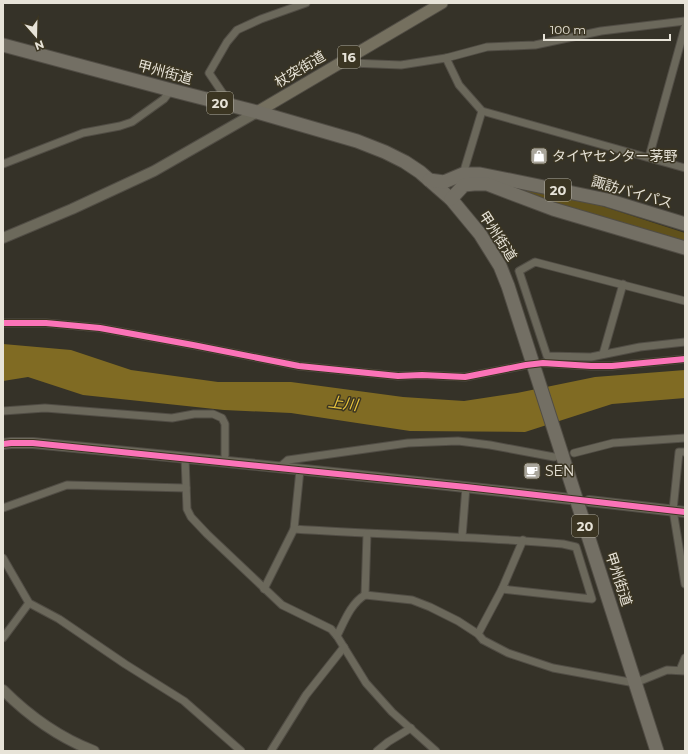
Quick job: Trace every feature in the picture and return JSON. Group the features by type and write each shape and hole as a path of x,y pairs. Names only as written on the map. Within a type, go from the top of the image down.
{"highway":[{"name":"甲州街道","path":"3,45 257,112 357,141 405,162 420,172 451,199 480,234 500,266 516,309 657,751"},
{"name":"諏訪バイパス","path":"429,180 444,182 463,174 480,174 607,200 685,224"},
{"name":"20","path":"451,199 464,186 487,184 553,209 685,248"}],"main road":[{"name":"杖突街道","path":"257,112 442,3"}],"street":[{"path":"232,106 209,73 227,42 238,30 261,19 306,3"},
{"path":"342,61 352,63 402,65 446,58 487,47 505,45 535,45 601,31 685,21"},
{"path":"649,157 685,28"},
{"path":"446,58 459,85 482,111 685,168"},
{"path":"3,164 83,132 120,126 132,122 164,99 171,90"},
{"path":"463,174 482,111"},
{"path":"3,238 72,209 154,171 257,112"},
{"path":"685,301 535,262 519,271 547,356 591,357 640,347 685,342"},
{"path":"603,354 623,284"},
{"path":"3,323 46,323 100,328 299,366 398,376 422,375 465,377 534,365 612,366 685,359"},
{"path":"3,411 44,408 172,418 194,414 213,414 222,418 226,424 225,455"},
{"path":"574,453 613,443 685,438"},
{"path":"280,468 288,460 408,443 439,441 458,441 490,445 554,457"},
{"path":"3,444 33,443 570,499"},
{"path":"685,452 679,452 673,510 685,584"},
{"path":"185,458 187,508 192,517 207,534 282,605 331,629 344,646 366,683 392,712 436,751"},
{"path":"264,589 294,529 300,470"},
{"path":"3,508 67,485 186,488"},
{"path":"462,537 466,487"},
{"path":"589,501 685,512"},
{"path":"294,529 367,534 523,540 563,544 576,547 592,599 502,588"},
{"path":"365,595 367,534"},
{"path":"478,634 502,588 523,540"},
{"path":"3,558 29,603 59,619 125,664 184,701 240,751"},
{"path":"337,636 352,609 359,599 365,595 412,600 430,606 458,621 478,634 483,640 508,653 553,668 635,682 667,670 683,670 685,658"},
{"path":"3,638 29,603"},
{"path":"271,751 306,695 344,646"},
{"path":"3,690 35,718 81,749 94,751"},
{"path":"377,751 410,728"}],"shaded area":[{"path":"486,178 580,199 685,233 685,246 557,207"}],"water":[{"name":"上川","path":"3,344 71,350 131,370 218,382 291,382 403,397 464,401 517,393 595,377 685,370 685,398 612,404 525,432 410,431 291,413 224,410 83,395 28,377 3,381"}],"cycle path":[{"path":"3,323 46,323 100,328 299,366 398,376 422,375 465,377 543,363 612,366 685,359"},
{"path":"3,444 33,443 466,487 685,512"}],"place":[{"name":"タイヤセンター茅野","path":"539,156"},
{"name":"SEN","path":"532,471"}]}
